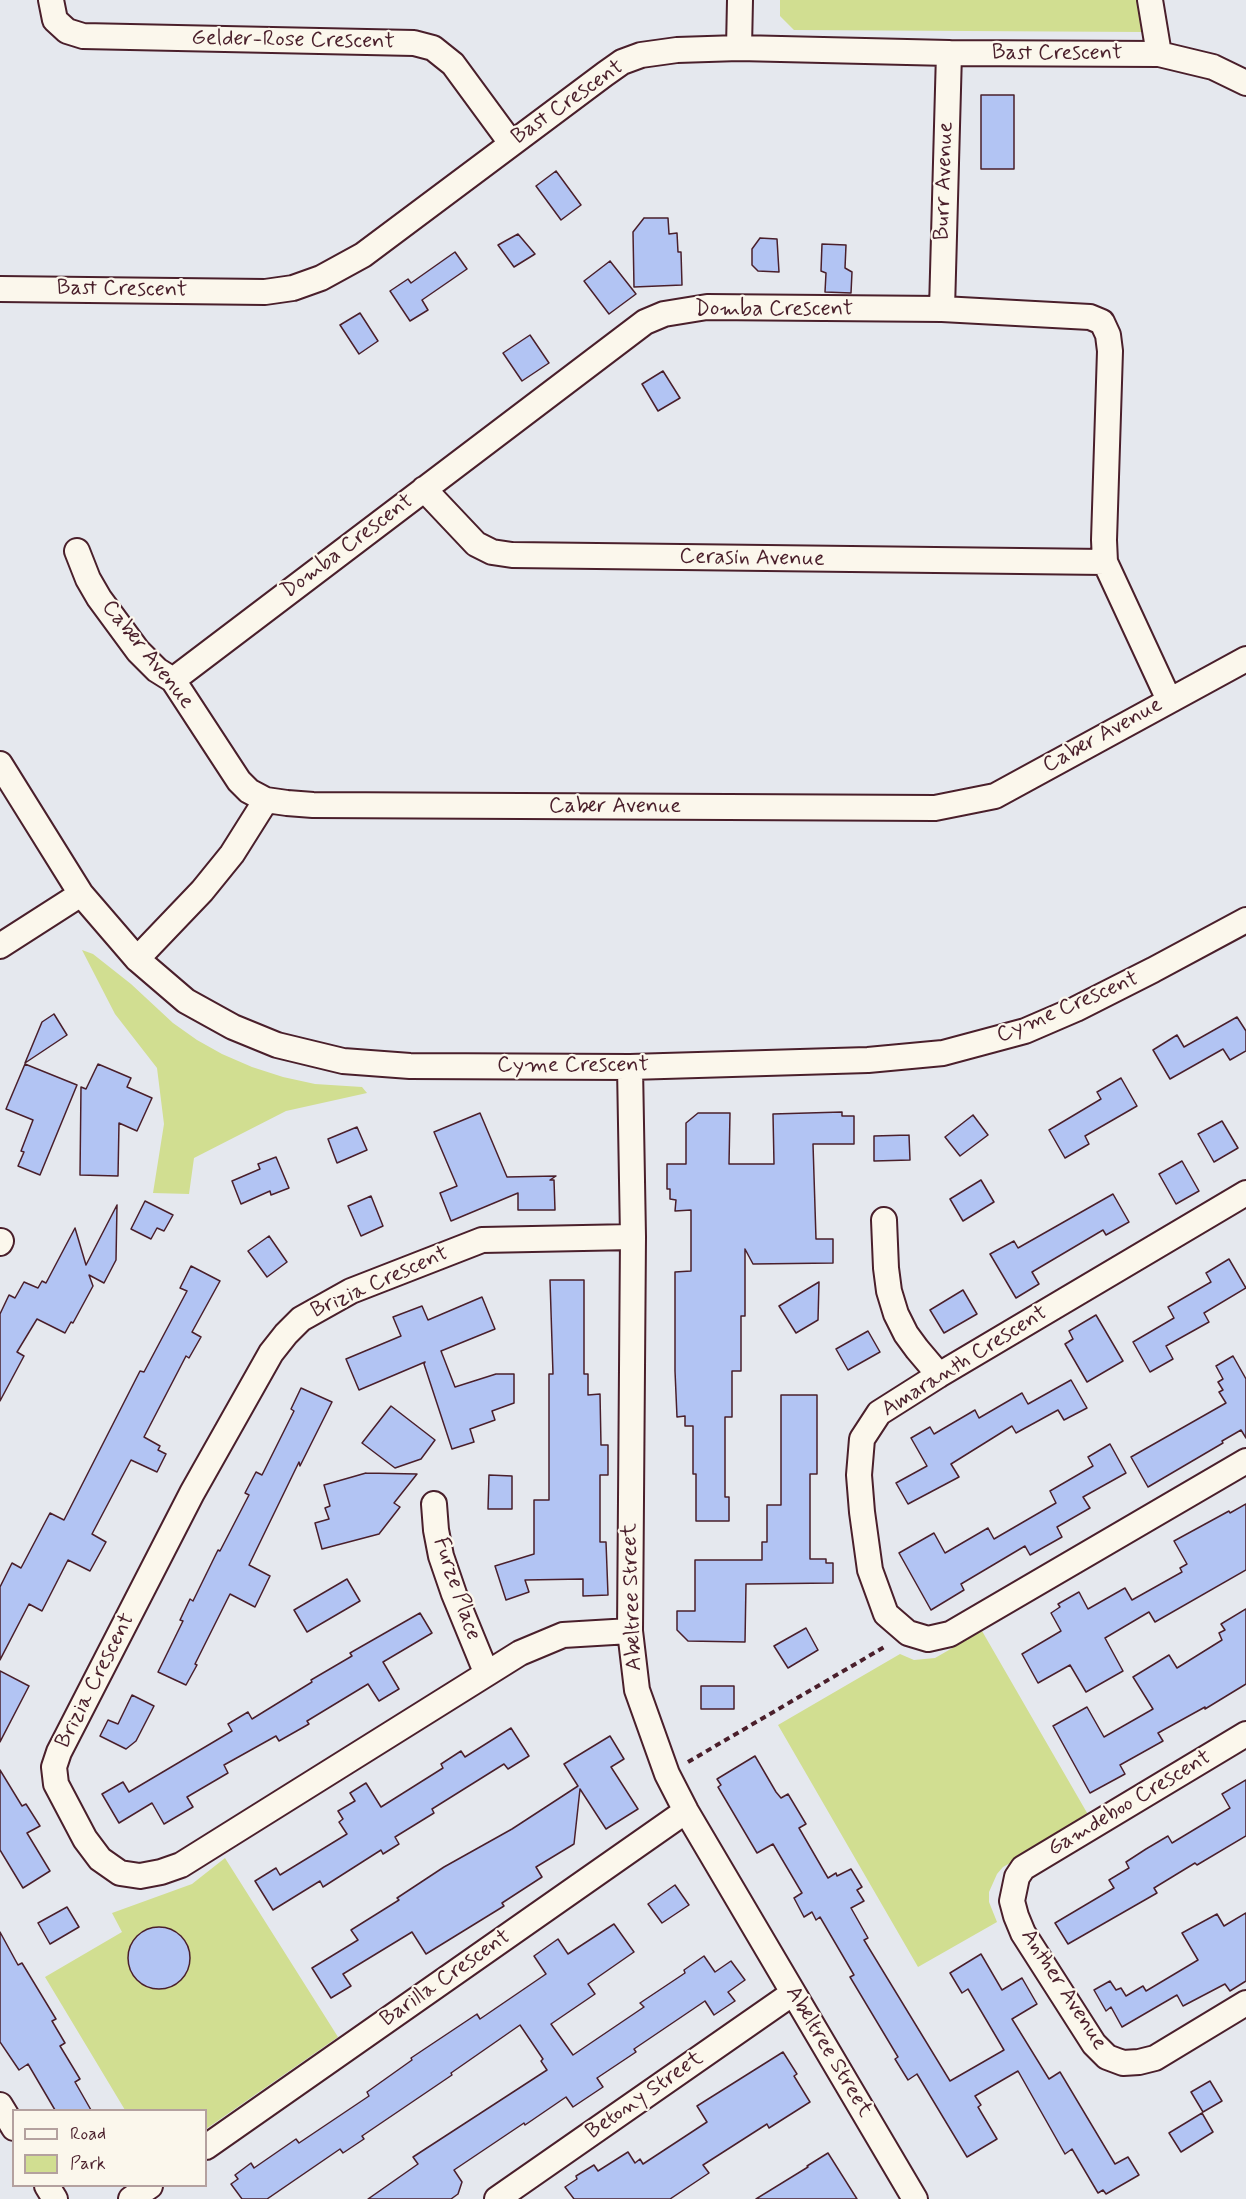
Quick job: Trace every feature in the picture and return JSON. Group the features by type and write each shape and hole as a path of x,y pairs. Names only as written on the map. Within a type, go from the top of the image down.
{"street":[{"name":"Gelder-Rose Crescent","path":"51,0 55,20 67,31 83,36 414,43 433,48 453,64 511,143"},
{"path":"739,48 740,0"},
{"path":"1150,0 1159,54"},
{"name":"Bast Crescent","path":"0,289 265,292 293,288 342,268 363,255 622,62 641,55 677,50 739,48 949,53 1159,54 1213,67 1246,82"},
{"name":"Burr Avenue","path":"942,309 949,53"},
{"name":"Domba Crescent","path":"173,680 645,322 664,314 706,308 942,309 1090,317 1102,322 1108,335 1110,351 1105,562 1169,700"},
{"name":"Cerasin Avenue","path":"424,489 476,544 492,552 512,555 1105,562"},
{"name":"Caber Avenue","path":"77,551 88,579 132,642 157,670 173,680 238,781 249,791 266,800 336,805 936,808 995,796 1246,659"},
{"name":"Cyme Crescent","path":"0,764 81,894 137,959 186,1001 233,1028 277,1045 343,1061 410,1066 630,1067 868,1060 943,1053 1025,1031 1076,1009 1246,920"},
{"path":"137,959 210,882 232,854 266,800"},
{"path":"0,946 81,894"},
{"name":"Abeltree Street","path":"630,1067 633,1238 630,1631 637,1690 667,1774 686,1811 913,2198"},
{"name":"Amaranth Crescent","path":"908,1634 886,1614 870,1570 862,1512 859,1475 862,1439 879,1413 1246,1193"},
{"path":"884,1220 886,1268 889,1291 896,1314 916,1349 939,1375"},
{"name":"Brizia Crescent","path":"630,1631 563,1635 540,1643 486,1672 181,1864 161,1872 140,1876 120,1873 100,1859 85,1839 56,1784 54,1767 59,1752 192,1492 271,1353 301,1319 351,1291 482,1240 633,1238"},
{"path":"908,1634 928,1640 950,1634 1246,1461"},
{"name":"Furze Place","path":"434,1504 441,1556 486,1672"},
{"name":"Gamdeboo Crescent","path":"1017,1877 1023,1868 1246,1734"},
{"name":"Barilla Crescent","path":"207,2146 686,1811"},
{"name":"Anther Avenue","path":"1017,1877 1012,1901 1023,1933 1094,2044 1107,2057 1123,2063 1155,2058 1246,2003"},
{"name":"Betony Street","path":"497,2199 793,1993"},
{"path":"0,2105 12,2125"},
{"path":"131,2199 149,2187"}],"path":[{"path":"667,1774 908,1634"}],"green space":[{"path":"780,0 1137,0 1142,32 794,30 780,16"},
{"path":"82,950 93,954 131,984 173,1023 222,1054 283,1077 315,1084 362,1087 367,1093 286,1111 194,1158 189,1194 153,1193 164,1124 157,1068 115,1014"},
{"path":"982,1631 1090,1818 1003,1867 997,1874 989,1892 989,1902 997,1922 918,1967 778,1725 900,1654 914,1660 935,1658"},
{"path":"225,1858 338,2037 207,2128 207,2109 124,2109 45,1977 122,1932 112,1913 192,1884"}],"building":[{"path":"981,95 1014,95 1014,169 981,169"},
{"path":"556,171 581,205 561,220 536,186"},
{"path":"644,218 668,218 669,234 677,233 678,252 681,252 682,285 634,287 633,232"},
{"path":"518,234 535,254 514,267 498,245"},
{"path":"760,238 777,239 779,272 758,271 752,265 752,249"},
{"path":"822,244 846,245 845,268 852,272 851,293 825,292 826,273 821,271"},
{"path":"455,252 467,269 422,300 428,310 410,321 390,291 408,279 411,283"},
{"path":"610,261 636,294 609,314 584,281"},
{"path":"360,313 378,341 359,354 340,325"},
{"path":"530,335 549,363 522,381 503,353"},
{"path":"663,371 680,398 658,411 642,384"},
{"path":"54,1014 67,1035 25,1063 42,1022"},
{"path":"1237,1017 1246,1031 1246,1051 1230,1060 1223,1049 1170,1079 1153,1050 1177,1035 1184,1047"},
{"path":"25,1064 77,1085 40,1175 18,1166 33,1120 6,1109"},
{"path":"98,1064 131,1078 127,1087 152,1098 137,1131 119,1123 118,1176 80,1175 81,1087 86,1089"},
{"path":"1121,1078 1137,1106 1085,1136 1089,1144 1065,1158 1049,1130 1101,1099 1097,1092"},
{"path":"842,1112 842,1116 854,1116 854,1144 813,1144 816,1239 833,1239 833,1263 753,1264 745,1249 745,1316 741,1316 741,1371 732,1371 732,1417 725,1417 725,1497 729,1497 729,1521 696,1521 693,1426 685,1426 685,1416 677,1417 675,1371 675,1272 691,1271 691,1210 675,1211 676,1200 670,1199 670,1189 667,1189 667,1164 686,1164 686,1123 698,1113 730,1113 729,1164 774,1164 773,1114"},
{"path":"480,1113 507,1177 556,1176 550,1180 554,1180 555,1210 518,1210 518,1193 451,1221 440,1193 457,1186 434,1132"},
{"path":"973,1115 988,1135 960,1156 945,1137"},
{"path":"1222,1121 1238,1148 1214,1162 1198,1134"},
{"path":"357,1127 367,1150 337,1163 328,1139"},
{"path":"909,1135 910,1160 874,1161 874,1136"},
{"path":"276,1157 289,1188 271,1195 270,1191 241,1204 232,1181 260,1169 258,1164"},
{"path":"1182,1161 1199,1191 1176,1204 1159,1174"},
{"path":"981,1180 994,1202 963,1221 950,1199"},
{"path":"1113,1194 1129,1222 1106,1235 1103,1230 1032,1272 1039,1284 1016,1298 990,1254 1014,1241 1018,1248"},
{"path":"371,1196 383,1226 361,1236 348,1206"},
{"path":"145,1201 173,1215 164,1231 157,1228 151,1239 131,1229"},
{"path":"117,1205 116,1260 104,1283 89,1275 93,1286 65,1333 37,1319 17,1352 24,1356 0,1401 0,1314 9,1295 15,1298 24,1282 38,1288 42,1281 46,1283 75,1228 86,1265"},
{"path":"269,1236 287,1262 267,1277 248,1251"},
{"path":"1229,1259 1246,1288 1204,1313 1209,1322 1166,1346 1173,1359 1150,1372 1133,1342 1174,1318 1168,1307 1211,1282 1206,1273"},
{"path":"191,1266 220,1281 192,1332 201,1337 189,1358 186,1356 144,1437 160,1446 158,1450 166,1454 157,1472 131,1460 92,1534 106,1542 90,1571 68,1560 42,1611 29,1604 0,1660 0,1587 12,1563 21,1568 50,1513 64,1520 140,1371 144,1372 187,1291 180,1288"},
{"path":"550,1280 584,1280 584,1374 588,1374 588,1395 600,1394 601,1445 608,1445 608,1475 600,1475 600,1542 606,1542 608,1595 583,1596 583,1579 525,1580 529,1592 506,1600 495,1566 534,1554 534,1500 549,1500 549,1374 553,1374"},
{"path":"819,1282 818,1320 796,1333 779,1306"},
{"path":"963,1290 977,1314 944,1333 930,1310"},
{"path":"482,1297 495,1329 441,1351 455,1387 496,1374 514,1374 514,1403 492,1411 495,1420 470,1429 474,1442 452,1449 425,1362 359,1390 346,1359 401,1336 393,1317 422,1306 428,1320"},
{"path":"1096,1315 1123,1361 1087,1382 1065,1344 1073,1339 1069,1331"},
{"path":"868,1331 880,1352 848,1370 836,1349"},
{"path":"1233,1356 1246,1379 1246,1438 1241,1430 1148,1487 1131,1457 1226,1403 1219,1392 1223,1390 1218,1382 1223,1379 1216,1366"},
{"path":"1071,1380 1087,1408 1064,1420 1058,1410 1016,1433 1012,1426 951,1464 959,1477 908,1504 896,1483 927,1466 911,1438 930,1427 934,1434 975,1410 979,1418 1022,1393 1028,1404"},
{"path":"301,1388 332,1402 300,1466 299,1462 249,1565 270,1576 255,1607 230,1594 186,1685 158,1672 183,1621 180,1620 190,1599 193,1601 249,1495 245,1493 256,1472 262,1475 294,1411 291,1409"},
{"path":"781,1395 817,1395 817,1474 810,1474 810,1559 826,1559 826,1563 833,1563 833,1583 746,1584 745,1642 688,1641 677,1630 677,1611 695,1611 695,1560 762,1560 762,1542 767,1542 767,1505 781,1505"},
{"path":"391,1406 435,1440 421,1459 395,1468 362,1443"},
{"path":"1110,1444 1126,1473 1083,1497 1090,1508 1057,1527 1062,1537 1030,1555 1025,1546 961,1584 964,1590 931,1610 899,1553 934,1533 945,1553 988,1528 994,1539 1056,1503 1050,1491 1093,1466 1088,1457"},
{"path":"366,1473 417,1474 394,1503 400,1507 379,1534 322,1549 315,1523 329,1519 325,1508 330,1506 324,1485"},
{"path":"489,1475 512,1476 512,1509 488,1509"},
{"path":"1246,1504 1246,1570 1155,1622 1149,1612 1105,1638 1123,1671 1086,1692 1070,1665 1038,1683 1022,1654 1061,1631 1051,1613 1060,1607 1058,1604 1079,1592 1088,1609 1125,1588 1132,1600 1182,1572 1180,1568 1187,1564 1174,1541"},
{"path":"347,1579 360,1601 307,1632 294,1610"},
{"path":"1246,1609 1246,1684 1205,1709 1205,1707 1158,1733 1163,1741 1120,1765 1125,1774 1090,1793 1053,1726 1087,1707 1104,1737 1153,1709 1133,1677 1169,1655 1177,1668 1222,1640 1219,1633 1225,1630 1221,1624"},
{"path":"420,1613 432,1633 383,1662 399,1689 379,1701 368,1684 307,1721 309,1724 279,1741 276,1736 224,1765 228,1773 187,1797 193,1807 164,1824 152,1803 119,1823 102,1794 123,1782 129,1792 232,1731 228,1724 248,1712 252,1719 352,1656 350,1653"},
{"path":"806,1628 818,1650 788,1668 774,1646"},
{"path":"0,1671 29,1686 0,1742"},
{"path":"701,1686 734,1686 734,1709 701,1709"},
{"path":"132,1695 154,1706 136,1741 126,1749 100,1736 108,1720 118,1724"},
{"path":"511,1728 529,1756 508,1769 504,1764 432,1809 434,1813 395,1837 399,1844 383,1854 381,1850 323,1887 320,1881 273,1910 255,1881 276,1868 280,1875 347,1834 339,1822 343,1819 338,1811 355,1801 350,1793 366,1783 381,1807 443,1768 441,1764 461,1751 465,1757"},
{"path":"610,1736 624,1759 611,1767 638,1809 606,1829 580,1789 574,1844 536,1867 542,1877 502,1903 504,1906 426,1954 412,1932 343,1974 351,1986 331,1998 312,1968 358,1940 351,1930 399,1900 397,1898 444,1867 512,1829 578,1786 564,1764"},
{"path":"755,1756 776,1792 781,1798 788,1794 806,1824 799,1828 828,1878 851,1869 862,1887 857,1890 864,1901 851,1908 868,1938 864,1940 950,2081 1004,2050 968,1989 962,1993 950,1973 981,1954 1002,1990 1022,1978 1037,2004 1012,2019 1049,2079 1060,2072 1115,2164 1128,2157 1139,2175 1106,2194 1103,2190 1098,2193 1072,2149 1065,2154 1018,2071 975,2096 981,2105 978,2107 997,2139 967,2157 917,2074 908,2080 895,2059 898,2057 850,1977 854,1975 820,1917 816,1920 812,1912 804,1917 794,1898 802,1893 773,1844 757,1853 718,1787 721,1785 717,1779"},
{"path":"0,1770 22,1806 26,1804 40,1826 27,1833 50,1871 23,1888 0,1850"},
{"path":"1246,1780 1246,1836 1197,1865 1195,1863 1154,1888 1157,1893 1068,1944 1055,1923 1114,1888 1109,1880 1129,1868 1126,1862 1168,1836 1172,1843 1230,1808 1222,1794"},
{"path":"675,1885 689,1905 662,1923 648,1904"},
{"path":"67,1907 79,1927 50,1944 38,1923"},
{"path":"1246,1913 1246,1981 1230,1991 1225,1984 1183,2006 1177,1995 1122,2027 1111,2007 1106,2011 1094,1990 1110,1981 1116,1990 1121,1988 1126,1996 1143,1986 1146,1991 1198,1960 1182,1933 1217,1914 1224,1926"},
{"path":"614,1924 634,1952 588,1984 595,1994 551,2024 573,2055 644,2007 640,2003 685,1973 684,1970 704,1956 715,1972 731,1961 745,1980 728,1992 735,2001 714,2015 705,2001 634,2049 636,2052 597,2078 603,2087 573,2107 566,2097 454,2170 462,2182 458,2194 451,2199 368,2199 418,2164 413,2157 547,2070 541,2061 543,2059 520,2025 451,2073 452,2075 362,2136 364,2139 343,2153 340,2149 267,2199 242,2199 231,2184 238,2179 235,2175 251,2163 254,2168 296,2139 299,2143 369,2096 367,2092 412,2060 411,2058 477,2014 480,2019 546,1974 534,1956 558,1939 568,1954"},
{"path":"153,1927 165,1927 181,1936 188,1946 190,1958 188,1970 181,1980 165,1989 153,1989 142,1984 133,1975 128,1964 128,1952 133,1941 142,1932"},
{"path":"0,1932 18,1965 22,1963 56,2019 52,2021 65,2043 60,2046 80,2079 75,2082 90,2109 54,2109 28,2064 19,2070 0,2042"},
{"path":"783,2052 797,2074 794,2076 810,2102 769,2128 767,2124 703,2165 709,2173 670,2199 574,2199 565,2187 577,2179 576,2176 594,2165 598,2171 628,2152 635,2163 640,2159 643,2164 707,2122 697,2106"},
{"path":"1210,2081 1222,2101 1203,2112 1191,2092"},
{"path":"1202,2113 1213,2132 1181,2152 1169,2133"},
{"path":"828,2153 857,2199 756,2199 808,2167"}]}
